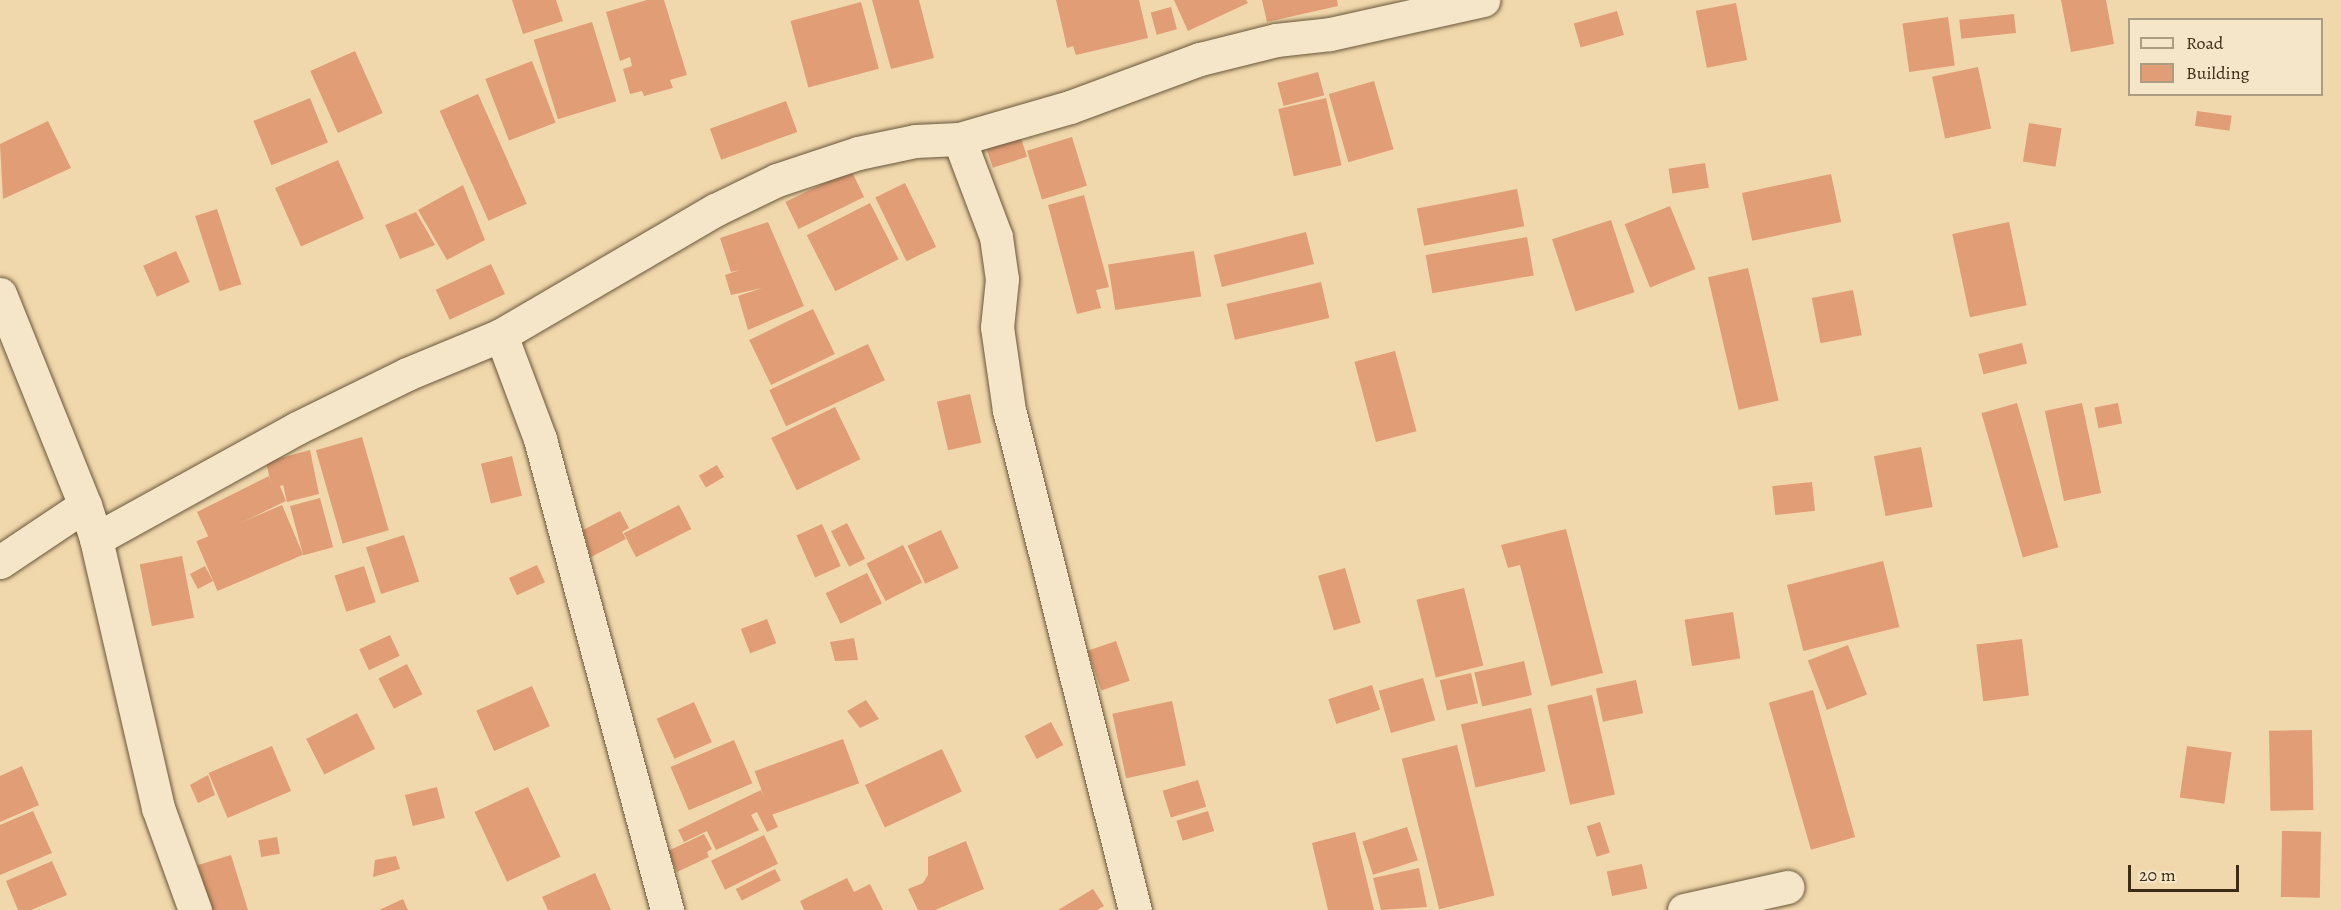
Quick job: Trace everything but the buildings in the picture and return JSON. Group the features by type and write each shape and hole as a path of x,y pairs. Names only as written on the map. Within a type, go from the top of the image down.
{"street":[{"path":"96,539 297,428 407,374 501,335 715,210 777,180 858,153 915,141 959,139 1070,106 1200,59 1276,40 1330,34 1483,0"},
{"path":"959,139 996,237 1002,279 997,327 1009,410 1135,910"},
{"path":"0,294 85,505 96,539 158,808 195,910"},
{"path":"501,335 540,439 667,910"},
{"path":"0,562 85,505"},
{"path":"1684,910 1787,887"}]}
